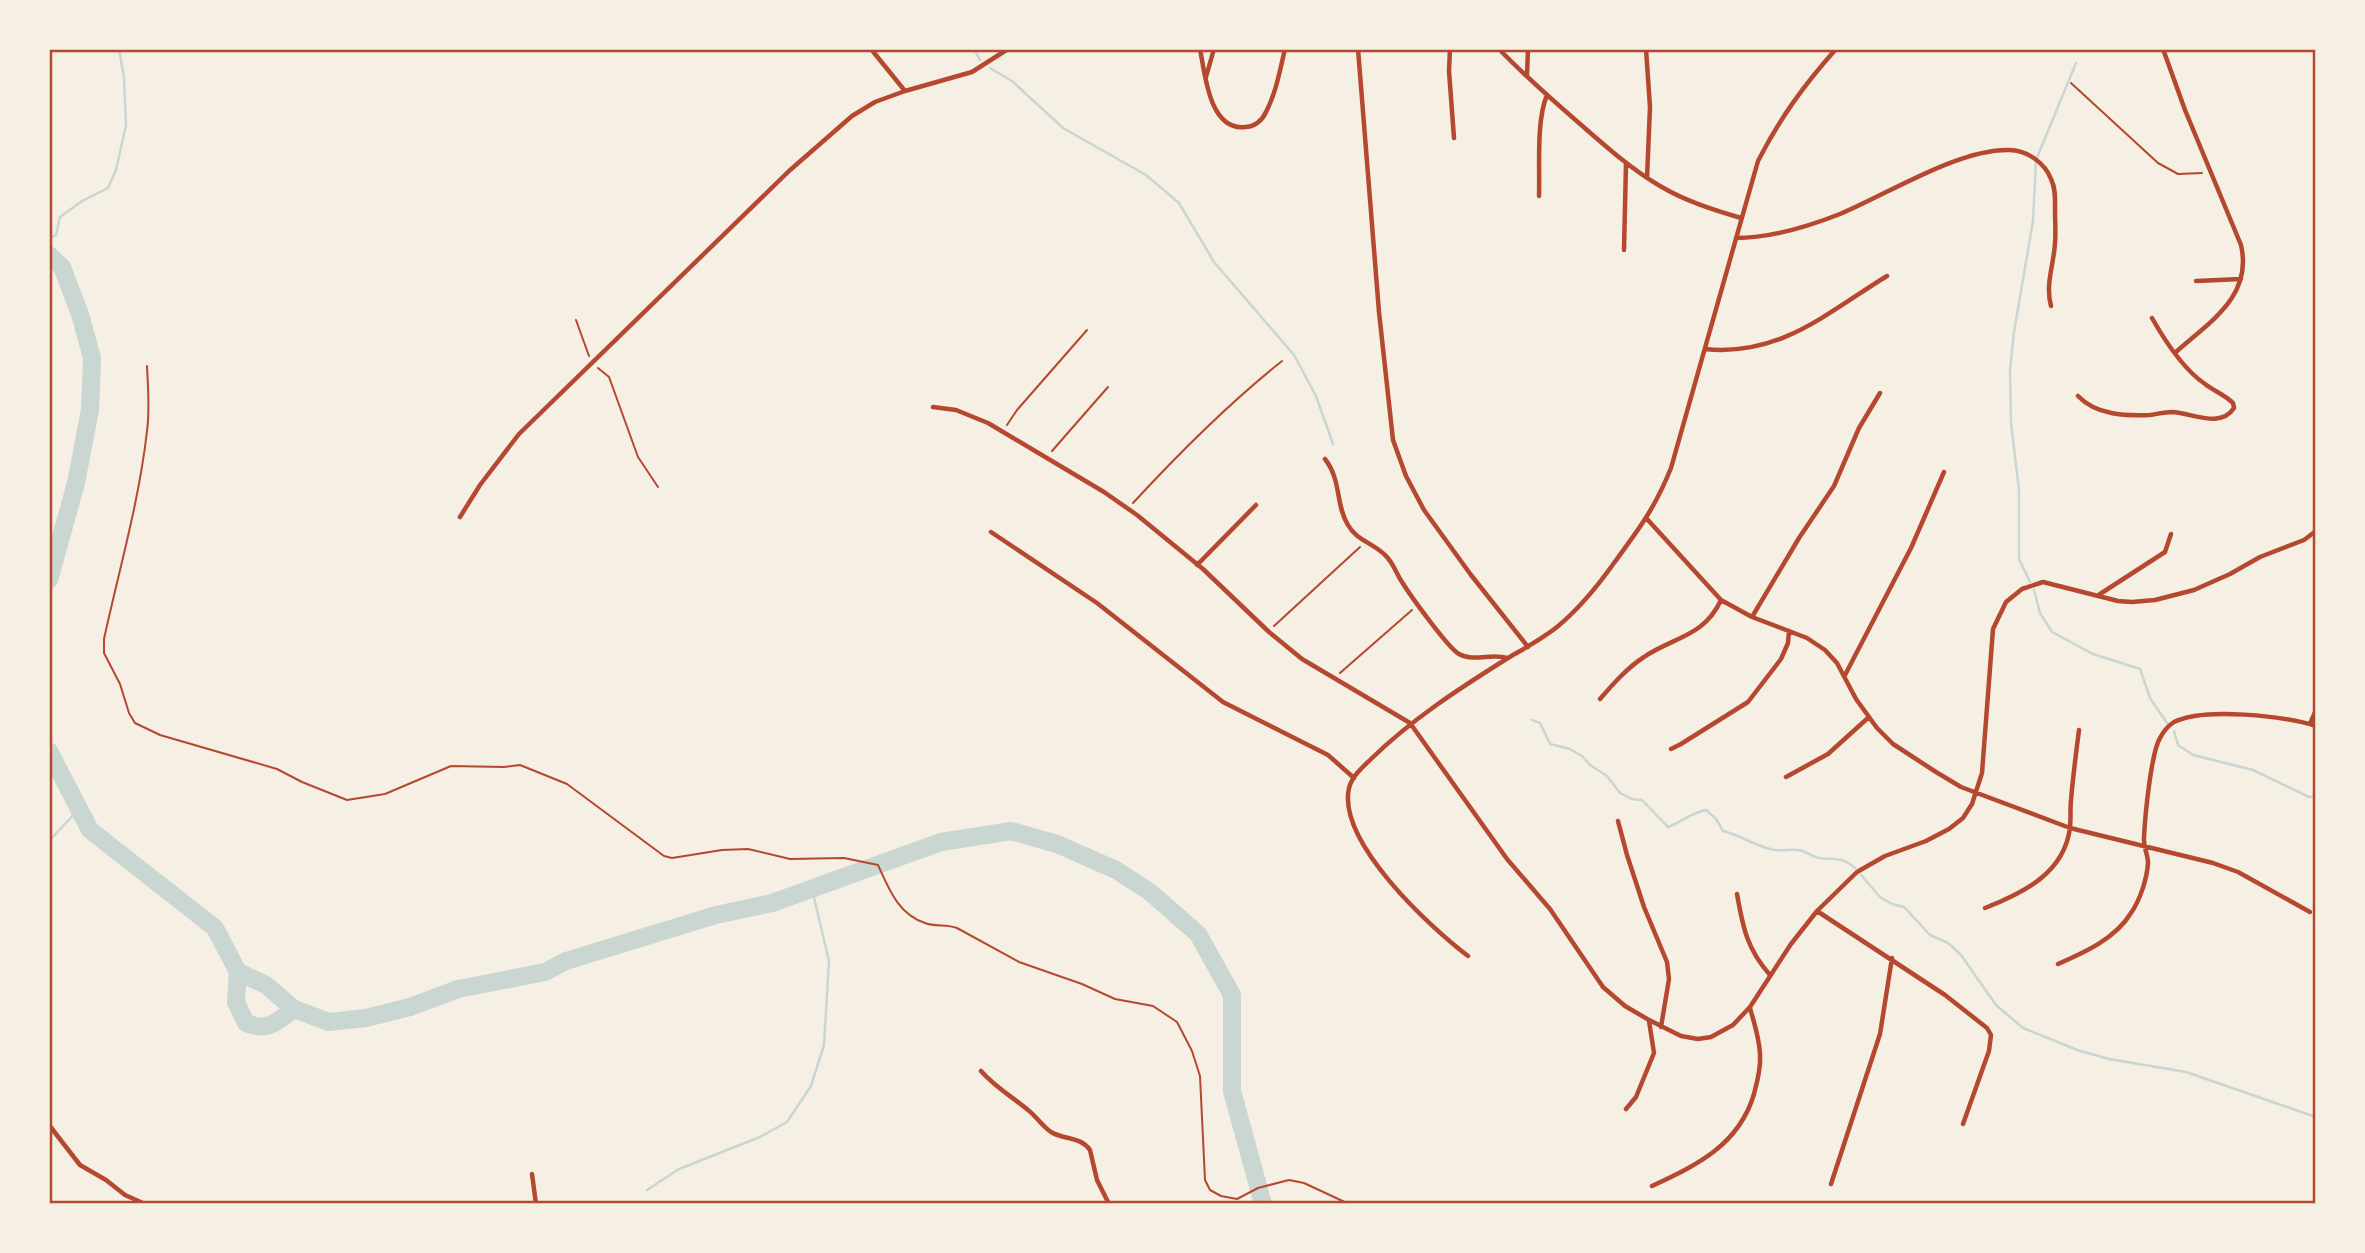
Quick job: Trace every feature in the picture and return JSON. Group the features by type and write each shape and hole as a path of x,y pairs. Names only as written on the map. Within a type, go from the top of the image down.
{"street":[{"path":"871,49 905,91"},
{"path":"460,517 480,485 519,434 789,171 852,116 875,102 905,91 972,72 1008,49"},
{"path":"1200,49 1210,98 1219,117 1237,127 1246,128 1256,124 1265,115 1274,93 1285,49"},
{"path":"1206,78 1214,49"},
{"path":"1358,49 1379,312 1393,440 1406,476 1424,510 1528,647"},
{"path":"1450,49 1454,138"},
{"path":"1499,49 1546,95 1647,178 1691,201 1741,218"},
{"path":"1527,75 1528,49"},
{"path":"1646,49 1650,107 1647,178"},
{"path":"1468,956 1421,916 1373,860 1352,817 1349,789 1354,778 1410,723 1557,628 1595,590 1647,519 1671,468 1758,161 1779,122 1836,49"},
{"path":"2163,49 2244,258 2241,279 2224,310 2176,352"},
{"path":"1539,196 1540,120 1546,95"},
{"path":"1736,238 1756,238 1817,222 1958,161 2011,150 2036,160 2046,169 2052,180 2055,192 2056,242 2048,294 2051,306"},
{"path":"1623,250 1626,162"},
{"path":"1705,349 1725,351 1781,340 1888,276"},
{"path":"2196,281 2241,279"},
{"path":"2078,396 2095,409 2124,414 2151,415 2172,412 2221,419 2228,416 2234,408 2228,398 2201,382 2152,318"},
{"path":"1752,617 1834,486 1859,428 1880,393"},
{"path":"933,407 946,407 969,414 1003,431 1104,492 1197,565 1302,659 1410,723 1507,859 1550,909 1602,987 1625,1006 1661,1027 1681,1036 1698,1039 1711,1037 1733,1026 1750,1007 1817,911 1857,872 1870,863 1926,841 1963,818 1977,793 1982,773 1993,629 2006,602 2022,589 2043,582 2133,603 2155,600 2194,590 2260,557 2304,540 2316,531"},
{"path":"1325,459 1336,479 1347,524 1365,542 1385,554 1418,605 1458,654 1468,657 1498,655 1508,658"},
{"path":"1845,675 1911,548 1944,472"},
{"path":"1197,565 1256,505"},
{"path":"1647,519 1721,600 1752,617 1807,638 1825,650 1845,675 1856,699 1869,717 1893,744 1961,787 2070,828 2213,863 2238,872 2310,912"},
{"path":"991,532 1097,603 1223,702 1320,750 1354,778"},
{"path":"2099,595 2165,552 2171,534"},
{"path":"1600,699 1645,656 1697,631 1711,617 1721,600"},
{"path":"1671,748 1748,702 1781,659 1788,643 1789,631"},
{"path":"2310,724 2316,710"},
{"path":"2058,964 2103,941 2117,931 2131,914 2145,881 2148,862 2143,847 2144,825 2155,754 2159,740 2174,723 2203,715 2257,715 2316,726"},
{"path":"1786,778 1828,754 1869,717"},
{"path":"1985,908 2017,895 2050,871 2060,857 2070,828 2070,803 2079,730"},
{"path":"1619,821 1644,907 1667,962 1670,979 1661,1027"},
{"path":"1737,894 1743,928 1750,948 1770,975"},
{"path":"1817,911 1945,995 1991,1034 1989,1051 1963,1124"},
{"path":"1831,1184 1880,1034 1892,958"},
{"path":"1652,1186 1713,1155 1729,1140 1742,1121 1752,1100 1760,1057 1750,1007"},
{"path":"1626,1109 1640,1090 1654,1053 1649,1020"},
{"path":"981,1071 1052,1133 1086,1144 1102,1193 1109,1204"},
{"path":"49,1125 80,1165 125,1195 145,1204"},
{"path":"532,1174 536,1204"}],"path":[{"path":"2071,83 2158,163 2178,174 2210,171"},
{"path":"576,320 592,363 609,377 638,457 658,487"},
{"path":"1003,431 1017,410 1087,331"},
{"path":"1128,509 1185,447 1282,361"},
{"path":"147,366 147,433 132,523 104,639 104,653 135,723 160,735 277,769 347,800 385,794 451,766 520,765 567,784 664,856 672,858 748,849 790,859 844,858 878,865 895,901 909,916 926,924 957,928 1019,962 1082,984 1115,999 1153,1006 1177,1022 1192,1051 1200,1076 1205,1180 1210,1189 1221,1196 1237,1199 1258,1188 1289,1180 1304,1183 1349,1204"},
{"path":"1047,457 1108,387"},
{"path":"1269,632 1365,542"},
{"path":"1334,678 1418,605"}],"waterway":[{"path":"49,238 56,235 60,217 82,201 108,188 116,170 126,125 124,78 119,49"},
{"path":"974,49 980,60"},
{"path":"2030,582 2019,559 2019,490 2011,423 2010,370 2033,221 2036,160 2076,63"},
{"path":"990,68 1012,81 1063,128 1146,175 1179,203 1214,262 1294,355 1316,396 1333,444"},
{"path":"49,255 62,267 80,314 92,358 90,410 76,483 49,580"},
{"path":"2034,590 2040,613 2052,632 2093,654 2140,669 2150,698 2167,723"},
{"path":"1532,720 1540,723 1550,744 1570,749 1582,756 1607,776 1620,793 1642,800 1668,827 1706,810 1716,819 1723,831 1758,845 1777,850 1804,851 1819,858 1842,860 1855,868"},
{"path":"2174,731 2178,745 2193,755 2253,770 2309,797 2316,797"},
{"path":"49,751 90,830 215,928 238,972 266,985 294,1009 329,1022 366,1018 410,1007 458,989 545,972 566,961 716,915 772,903 941,842 1011,831 1057,844 1116,870 1150,892 1198,934 1232,995 1232,1091 1263,1204"},
{"path":"49,841 79,809"},
{"path":"1861,875 1880,897 1904,907 1930,935 1948,943 1961,955 1996,1005 2023,1028 2080,1051 2109,1059 2186,1072 2316,1117"},
{"path":"647,1190 679,1169 760,1137 787,1122 811,1086 824,1045 829,961 812,889"},
{"path":"238,972 236,1002 246,1023 267,1026 294,1009"}]}
